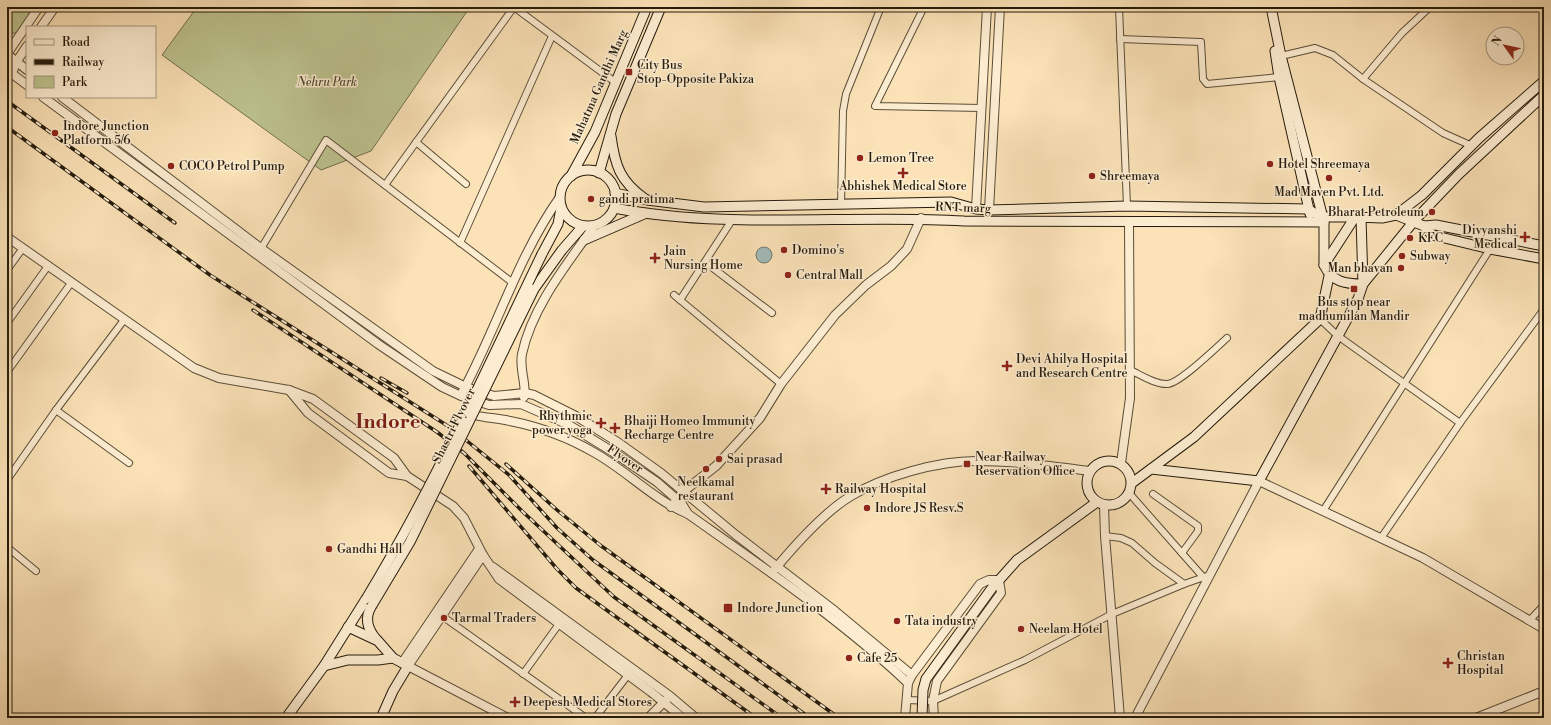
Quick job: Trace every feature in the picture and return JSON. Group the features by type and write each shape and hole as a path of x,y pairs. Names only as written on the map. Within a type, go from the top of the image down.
{"main road":[{"name":"Mahatma Gandhi Marg","path":"571,176 594,132 647,7"},
{"name":"Mahatma Gandhi Marg","path":"599,173 610,133 625,91 661,7"},
{"path":"1267,7 1279,77 1311,222"},
{"path":"1132,483 1194,437 1320,319 1329,276 1324,265 1322,219 1281,56 1271,7"},
{"path":"1396,215 1422,196 1472,146 1544,81"},
{"path":"1151,469 1259,481 1358,299 1363,284 1414,221 1459,174 1544,95"},
{"path":"610,133 613,155 620,174 630,187 647,200"},
{"path":"593,170 604,175 612,184 615,193 614,208 604,222 594,226 583,226 574,223 566,217 561,208 560,197 562,186 571,176 581,171 593,170"},
{"name":"RNT marg","path":"615,193 647,200 704,207 951,202 989,206 1127,206 1308,209"},
{"name":"Shastri Flyover","path":"348,627 400,543 432,482 542,254 558,224 561,208"},
{"name":"RNT marg","path":"614,208 646,214 703,220 921,218 964,221 1311,222 1322,219 1358,217 1382,218 1396,215"},
{"path":"1308,209 1322,219"},
{"path":"584,240 646,214"},
{"path":"1396,215 1424,226 1432,234 1490,249 1544,260"},
{"path":"1324,265 1358,217"},
{"path":"1358,217 1363,284"},
{"path":"1424,226 1436,225 1544,246"},
{"name":"Shastri Flyover","path":"378,641 369,630 366,620 371,607 410,542 474,415 534,289 554,261 583,226"},
{"path":"1329,276 1341,282 1363,284"},
{"path":"1114,461 1121,463 1129,472 1132,483 1129,493 1118,503 1100,503 1092,498 1087,488 1090,471 1101,462 1114,461"},
{"path":"922,718 923,690 926,679 992,588 1017,560 1100,503"},
{"path":"286,718 324,666 348,627 378,641 393,658 405,664 381,718"},
{"path":"324,666 348,660 378,660 393,658"}],"street":[{"path":"26,26 39,7"},
{"path":"41,26 55,7"},
{"path":"385,185 514,7 615,82"},
{"path":"841,205 843,111 845,100 881,7"},
{"path":"924,7 875,106 982,108"},
{"path":"976,205 987,7"},
{"path":"989,206 1000,7"},
{"path":"1119,7 1127,206"},
{"path":"1363,80 1402,33 1430,7"},
{"path":"26,26 7,54 26,69"},
{"path":"460,243 552,36"},
{"path":"1120,39 1201,42 1203,79 1207,84 1279,77"},
{"path":"26,48 10,72 26,84"},
{"path":"1281,56 1315,48 1333,55 1363,80 1444,133 1472,146"},
{"path":"45,98 259,252 442,387 461,396 489,405 521,404 569,425 613,452 657,482 676,499 688,514 771,574 894,668 908,683"},
{"path":"63,98 259,252 433,371 466,387 494,396 525,393 541,398 576,416 625,447 684,491 736,536 778,566 887,652 912,675"},
{"path":"259,252 326,140 512,283"},
{"path":"416,142 466,184"},
{"path":"461,396 512,283 560,197"},
{"path":"668,505 716,466 755,423 781,384 835,315 866,285 891,266 907,249 921,218"},
{"path":"680,300 732,220"},
{"path":"1121,463 1130,398 1129,222"},
{"path":"521,404 525,393 521,363 522,353 531,329 545,299 594,226"},
{"path":"7,237 194,368 219,378 289,390 312,399 363,435 394,458 407,476 458,511 464,518 481,552 499,579 664,702 683,718"},
{"path":"7,270 22,248"},
{"path":"1323,511 1490,249"},
{"path":"705,262 772,313"},
{"path":"7,323 48,266"},
{"path":"7,372 71,283"},
{"path":"674,295 781,384"},
{"path":"1381,538 1460,423 1544,309"},
{"path":"1320,319 1338,336 1460,423"},
{"path":"7,480 56,410 124,320"},
{"path":"1130,370 1157,382 1168,384 1178,380 1227,338"},
{"path":"417,370 419,361"},
{"path":"289,390 308,413 389,473 407,476"},
{"path":"56,410 130,462"},
{"name":"Flyover","path":"474,415 537,427 566,437 595,453 668,505 688,514"},
{"path":"771,574 813,527 851,496 899,475 939,465 974,461 1020,462 1090,471"},
{"path":"1135,718 1207,576 1259,481 1423,558 1544,630"},
{"path":"1129,493 1182,553 1207,576"},
{"path":"1153,494 1198,526 1198,531 1182,553"},
{"path":"1100,503 1112,614 1120,718"},
{"path":"1104,536 1121,538 1132,543 1155,563 1184,584"},
{"path":"7,547 36,571"},
{"path":"405,664 442,616 481,552"},
{"path":"405,664 481,552"},
{"path":"490,566 583,631 670,696 696,718"},
{"path":"906,700 933,702 1025,660 1112,614 1207,576"},
{"path":"905,718 908,683 912,675 980,584 989,580 999,580 1002,593 938,681 933,702 934,718"},
{"path":"1529,621 1544,605"},
{"path":"442,616 586,718"},
{"path":"523,674 559,624"},
{"path":"405,664 508,718"},
{"path":"595,718 628,675"},
{"path":"1476,718 1544,691"},
{"path":"648,718 670,696"}],"green space":[{"path":"7,7 43,7 22,32 7,34"},
{"name":"Nehru Park","path":"197,7 470,7 371,151 321,170 162,55"}],"water":[{"path":"761,247 767,247 772,252 770,261 767,263 761,263 756,258 756,252"}],"railway":[{"path":"7,101 175,223"},
{"path":"7,127 210,275 451,428 509,475 557,528 593,560 810,718"},
{"path":"253,310 437,432 464,453 522,511 614,597 782,718"},
{"path":"381,378 407,393"},
{"path":"506,464 557,510 600,545 839,718"},
{"path":"469,466 557,569 576,588 756,718"}],"place":[{"name":"City Bus Stop-Opposite Pakiza","path":"629,72"},
{"name":"Indore Junction Platform 5/6","path":"55,133"},
{"name":"Lemon Tree","path":"860,158"},
{"name":"Hotel Shreemaya","path":"1270,164"},
{"name":"COCO Petrol Pump","path":"171,166"},
{"name":"Abhishek Medical Store","path":"903,173"},
{"name":"Shreemaya","path":"1092,176"},
{"name":"Mad Maven Pvt. Ltd.","path":"1329,178"},
{"name":"gandi pratima","path":"591,199"},
{"name":"Bharat Petroleum","path":"1432,212"},
{"name":"Divyanshi Medical","path":"1525,237"},
{"name":"KFC","path":"1410,238"},
{"name":"Domino's","path":"784,250"},
{"name":"Subway","path":"1402,256"},
{"name":"Jain Nursing Home","path":"655,258"},
{"name":"Man bhavan","path":"1401,268"},
{"name":"Central Mall","path":"788,275"},
{"name":"Bus stop near madhumilan Mandir","path":"1354,289"},
{"name":"Devi Ahilya Hospital and Research Centre","path":"1007,366"},
{"name":"Rhythmic power yoga","path":"601,423"},
{"name":"Bhaiji Homeo Immunity Recharge Centre","path":"615,428"},
{"name":"Sai prasad","path":"719,459"},
{"name":"Near Railway Reservation Office","path":"967,464"},
{"name":"Neelkamal restaurant","path":"706,469"},
{"name":"Railway Hospital","path":"826,489"},
{"name":"Indore JS Resv.S","path":"867,508"},
{"name":"Gandhi Hall","path":"329,549"},
{"name":"Indore Junction","path":"728,608"},
{"name":"Tarmal Traders","path":"444,618"},
{"name":"Tata industry","path":"897,621"},
{"name":"Neelam Hotel","path":"1021,629"},
{"name":"Cafe 25","path":"849,658"},
{"name":"Christan Hospital","path":"1448,663"},
{"name":"Deepesh Medical Stores","path":"515,702"}],"district":[{"name":"Indore","path":"388,422"}]}
